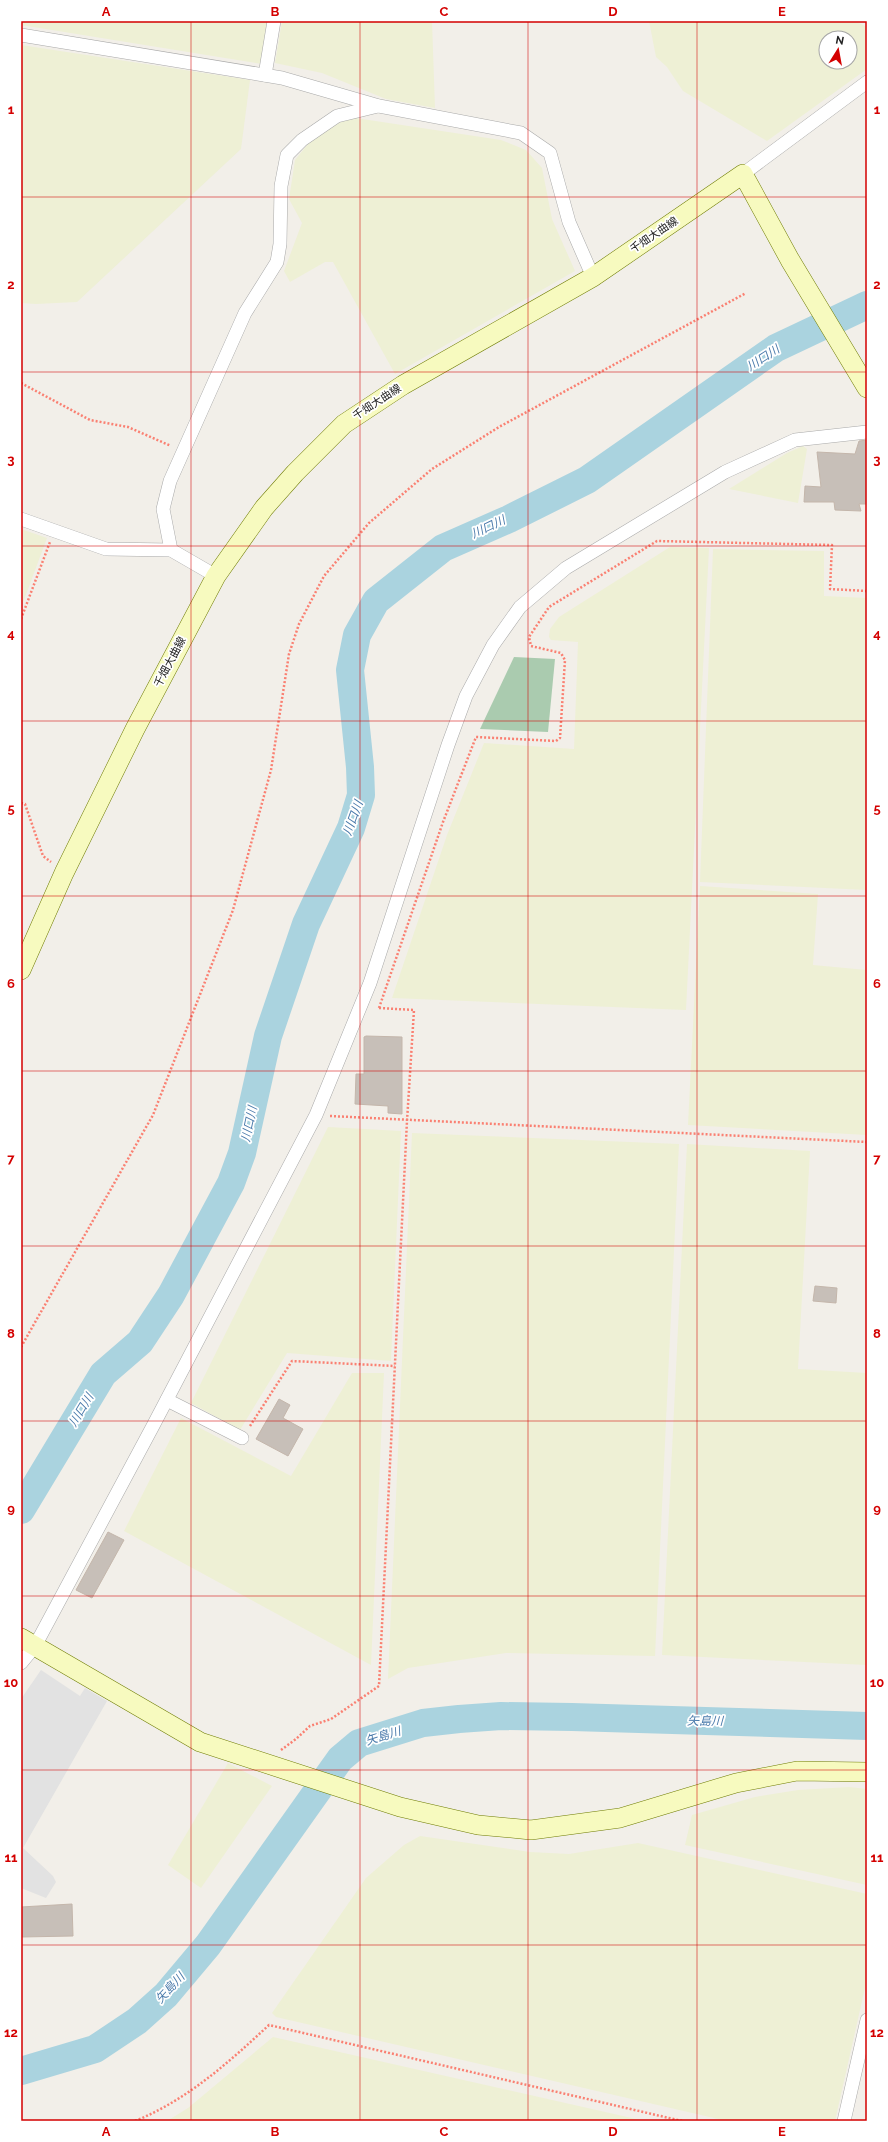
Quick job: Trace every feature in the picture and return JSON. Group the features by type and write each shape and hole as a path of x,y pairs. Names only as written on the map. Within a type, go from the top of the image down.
{"main road":[{"path":"743,174 790,260 867,388"},
{"name":"千畑大曲線","path":"21,970 64,873 135,729 216,576 264,508 294,473 344,424 403,385 594,277 743,174"},
{"path":"28,1642 200,1742 400,1807 478,1825 531,1830 620,1818 736,1783 797,1771 867,1772"}],"street":[{"path":"265,75 274,21"},
{"path":"21,35 265,75 290,80 379,106 521,133 550,153 569,222 594,277"},
{"path":"743,174 867,82"},
{"path":"171,550 163,509 170,481 245,313 277,262 280,244 281,186 287,155 302,140 336,116 379,106"},
{"path":"21,1663 28,1642 167,1400 316,1116 370,983 448,745 466,696 493,645 520,607 566,568 725,472 795,440 867,432"},
{"path":"21,519 106,549 171,550 216,576"},
{"path":"167,1400 242,1438"},
{"path":"844,2121 867,2020"}],"path":[{"path":"21,1347 152,1115 233,910 271,770 289,654 299,624 324,576 369,523 432,469 499,427 746,293"},
{"path":"21,383 90,420 128,427 183,451"},
{"path":"21,619 54,531"},
{"path":"380,1008 443,822 476,737 556,741 560,738 565,660 561,653 531,646 529,637 549,607 657,541 832,545 830,589 867,591"},
{"path":"21,803 25,804 43,856 64,873"},
{"path":"266,1764 310,1726 331,1718 379,1686 407,1121 414,1010 380,1008 362,1001"},
{"path":"316,1116 867,1142"},
{"path":"242,1438 292,1360 395,1366"},
{"path":"135,2121 162,2110 225,2066 269,2025 682,2121"}],"green space":[{"path":"21,21 269,21 262,64 21,25"},
{"path":"282,21 432,21 435,108 386,99 322,73 275,63"},
{"path":"649,21 855,21 867,27 867,69 767,141 683,91 667,67 656,57"},
{"path":"21,45 250,80 241,149 77,302 36,304 21,303"},
{"path":"349,117 501,140 526,150 542,168 552,219 575,271 395,374 333,262 325,262 290,282 284,271 302,223 289,199 295,160 312,139"},
{"path":"803,446 807,449 798,503 729,489 787,453"},
{"path":"21,529 47,538 21,608"},
{"path":"670,547 709,548 686,1010 392,998 447,835 484,743 574,749 578,642 551,640 549,637 550,629 559,617"},
{"path":"713,549 824,551 824,596 867,598 867,890 700,882"},
{"path":"514,657 555,659 548,732 480,729"},
{"path":"700,886 818,894 813,965 867,970 867,1135 688,1125"},
{"path":"328,1127 401,1131 391,1361 287,1353 240,1430 191,1403"},
{"path":"412,1133 679,1144 655,1656 506,1653 408,1668 388,1679"},
{"path":"687,1144 810,1151 798,1369 867,1373 867,1665 662,1655"},
{"path":"352,1373 384,1373 371,1665 124,1531 181,1418 291,1476"},
{"path":"228,1763 272,1786 201,1888 168,1865"},
{"path":"849,1787 867,1789 867,1885 685,1845 692,1815 755,1797 798,1790"},
{"path":"420,1836 530,1852 569,1854 638,1843 867,1894 867,1979 835,2121 727,2121 276,2017 272,2013 366,1878 404,1845"},
{"path":"273,2037 645,2121 167,2121 188,2108"}],"shaded area":[{"path":"41,1670 80,1696 85,1688 107,1701 23,1848 53,1876 56,1882 46,1898 21,1888 21,1699"}],"building":[{"path":"867,440 867,504 859,504 861,511 835,510 834,502 804,502 805,486 821,487 817,452 855,454 859,441"},
{"path":"364,1037 402,1037 402,1114 388,1113 388,1106 355,1104 356,1074 364,1074"},
{"path":"815,1286 837,1288 836,1303 813,1301"},
{"path":"279,1399 290,1405 283,1418 303,1429 288,1456 256,1439"},
{"path":"108,1532 124,1540 92,1598 76,1590"},
{"path":"72,1904 73,1936 21,1937 21,1907"}],"waterway":[{"name":"川口川","path":"21,1510 103,1374 140,1342 171,1295 231,1183 242,1153 268,1036 306,924 351,828 361,795 360,767 350,670 357,635 376,601 443,548 509,519 587,480 776,348 867,305"},
{"name":"矢島川","path":"21,2071 95,2049 137,2021 166,1995 208,1945 340,1759 359,1743 423,1723 501,1716 867,1726"}]}
